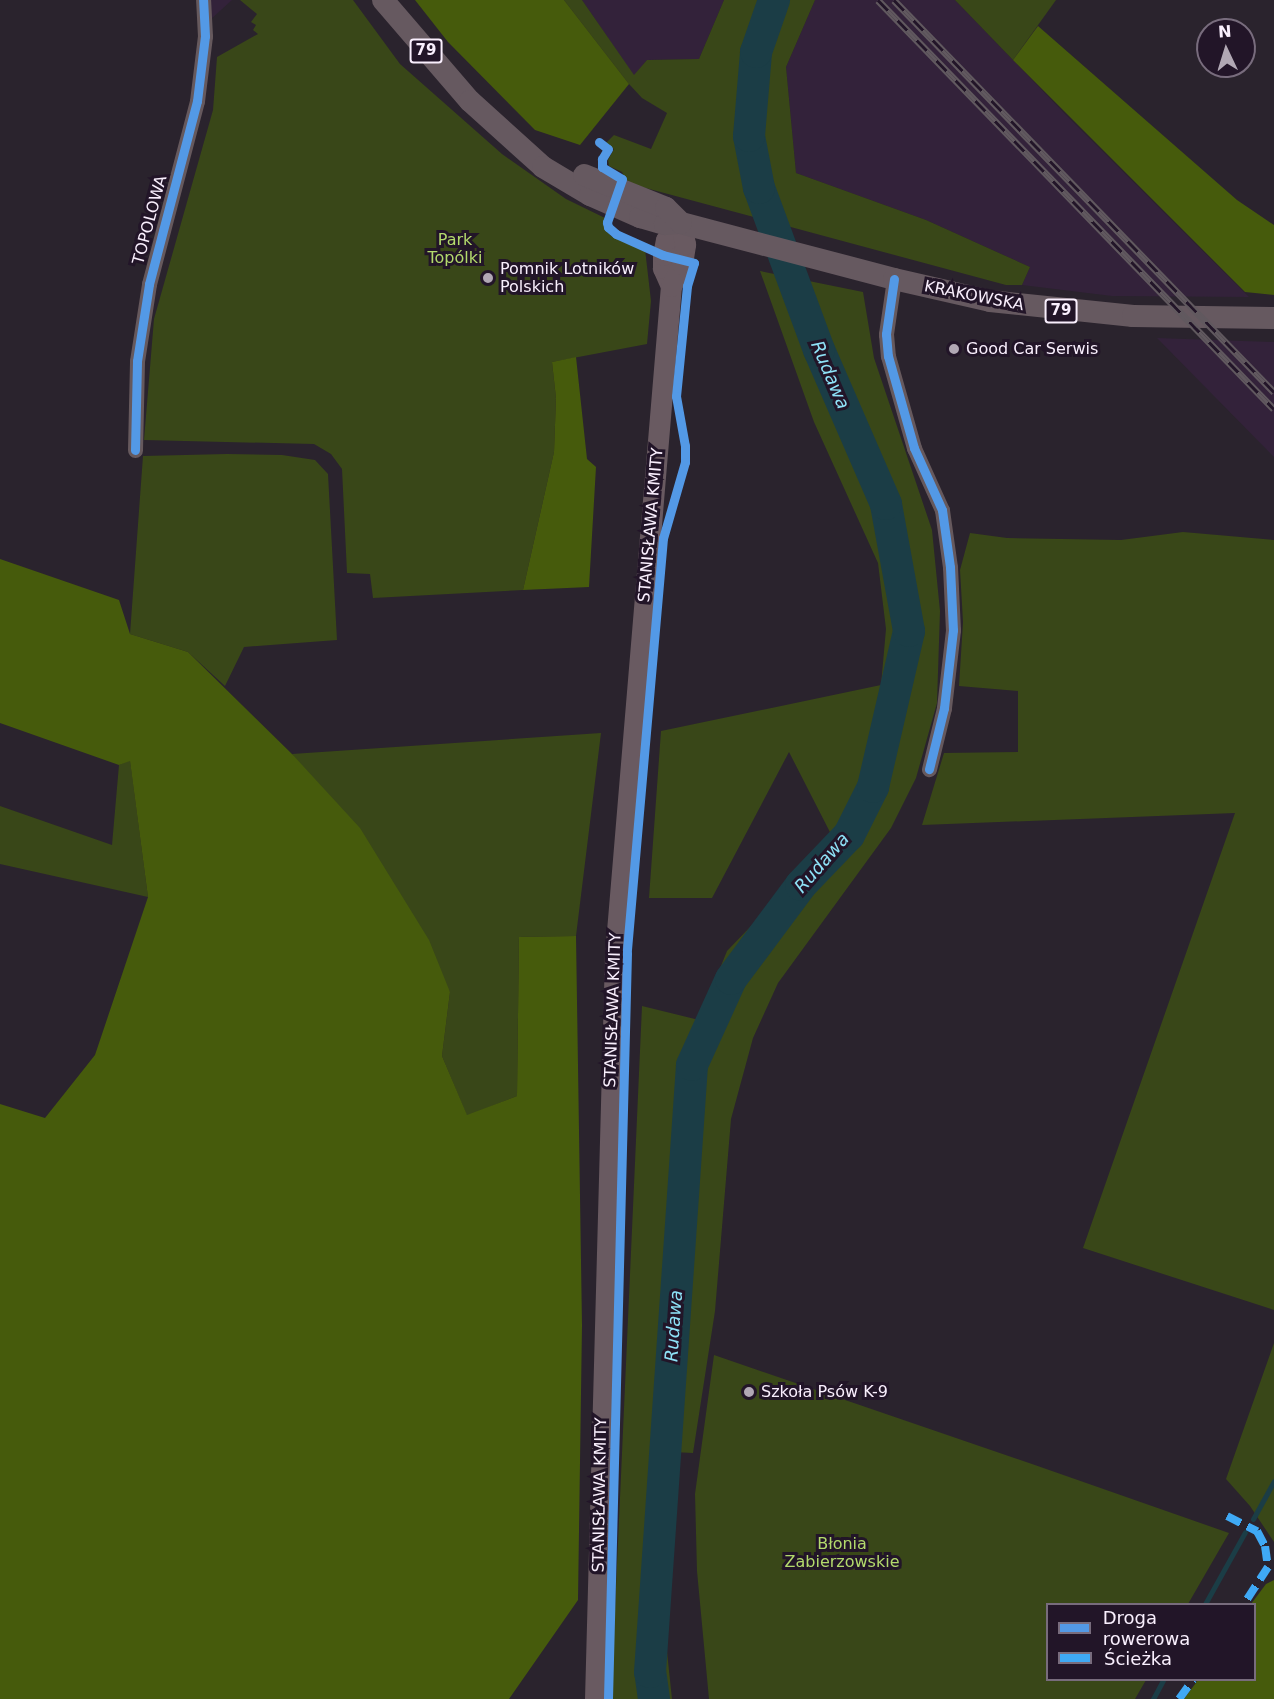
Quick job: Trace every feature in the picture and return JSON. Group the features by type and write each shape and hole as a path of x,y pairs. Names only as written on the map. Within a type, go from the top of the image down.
{"main road":[{"name":"KRAKOWSKA","path":"383,0 470,101 525,148 619,190 666,208 681,223 894,279 990,301 1079,312 1172,318 1274,318"},
{"name":"STANISŁAWA KMITY","path":"594,1699 614,963 671,286 663,268 663,255 666,240 681,223"}],"street":[{"name":"TOPOLOWA","path":"135,450 137,361 149,284 197,101 205,36 203,0"},
{"path":"894,279 886,334 888,356 914,448 942,510 951,567 953,630 944,708 929,769"}],"shaded area":[{"path":"209,0 232,0 210,20"},
{"path":"582,0 724,0 699,59 647,60 634,76"},
{"path":"815,0 955,0 1066,115 1249,297 1112,296 1022,285 1030,267 926,220 796,173 786,67"},
{"path":"1157,338 1274,342 1274,457"}],"green space":[{"name":"Park Topólki","path":"240,0 353,0 400,64 502,154 566,199 605,218 605,227 611,236 645,249 651,301 647,344 552,362 556,398 554,452 523,590 373,598 370,574 347,573 342,469 331,454 314,444 144,440 154,319 213,110 217,57 258,34 253,30 256,25 251,22 257,14"},
{"path":"415,0 564,0 629,84 580,145 535,130 448,42"},
{"path":"564,0 582,0 634,75 647,60 699,59 724,0 815,0 786,67 796,173 926,220 1030,267 1022,285 1006,285 627,183 622,172 609,166 608,160 614,149 606,143 614,135 651,149 667,113 642,98 629,84"},
{"path":"955,0 1056,0 1013,60"},
{"path":"1038,26 1237,200 1274,225 1274,295 1245,292 1013,60"},
{"path":"760,271 863,292 874,358 932,530 940,611 937,703 916,778 891,828 778,983 753,1038 731,1119 715,1311 693,1453 673,1452 662,1604 672,1699 611,1699 642,1006 699,1020 727,951 834,840 789,752 712,898 649,898 661,731 881,685 886,629 878,563 814,422"},
{"path":"576,357 587,459 596,467 589,587 523,590 554,452 556,398 552,362"},
{"path":"282,455 315,460 328,474 337,640 244,647 225,686 188,652 130,634 143,456"},
{"path":"1183,532 1274,540 1274,1310 1083,1248 1235,813 922,825 944,753 1018,752 1018,691 959,686 963,622 960,570 970,533 1007,538 1121,540"},
{"path":"0,559 119,600 130,634 188,652 292,754 360,828 429,940 450,992 442,1056 467,1115 517,1096 519,937 576,936 582,1325 578,1600 509,1699 0,1699 0,1104 45,1118 95,1055 148,897 130,761 119,765 0,723"},
{"path":"601,733 576,936 519,937 517,1096 467,1116 442,1056 450,992 292,754"},
{"path":"130,760 148,897 0,864 0,806 112,845 119,765"},
{"path":"1274,1343 1274,1542 1250,1506 1226,1479"},
{"name":"Błonia Zabierzowskie","path":"714,1355 1229,1533 1189,1603 1046,1603 1046,1681 1145,1681 1135,1699 709,1699 697,1571 695,1494"},
{"path":"1274,1580 1274,1699 1184,1699 1197,1681 1256,1681 1256,1603 1252,1603 1266,1584"}],"waterway":[{"name":"Rudawa","path":"654,1699 650,1672 692,1065 731,979 801,885 849,835 873,787 909,631 886,504 819,350 759,188 749,136 756,52 774,0"},
{"path":"1253,1519 1274,1481"},
{"path":"1206,1603 1245,1532"},
{"path":"1153,1699 1162,1681"}],"railway":[{"path":"878,0 1274,409"},
{"path":"894,0 1274,392"}],"marked path":[{"path":"1227,1516 1257,1531 1265,1546 1268,1567 1245,1603"},
{"path":"1179,1699 1192,1681"}],"cycle path":[{"path":"135,450 137,361 149,284 197,101 205,36 203,0"},
{"path":"599,142 608,149 602,159 602,167 622,179 607,222 608,227 616,234 663,255 694,263 687,286 676,396 685,446 685,462 663,538 627,953 608,1699"},
{"path":"894,279 886,334 888,356 914,448 942,510 950,567 953,630 944,708 929,769"}],"place":[{"name":"Pomnik Lotników Polskich","path":"488,278"},
{"name":"Good Car Serwis","path":"954,349"},
{"name":"Szkoła Psów K-9","path":"749,1392"}]}
